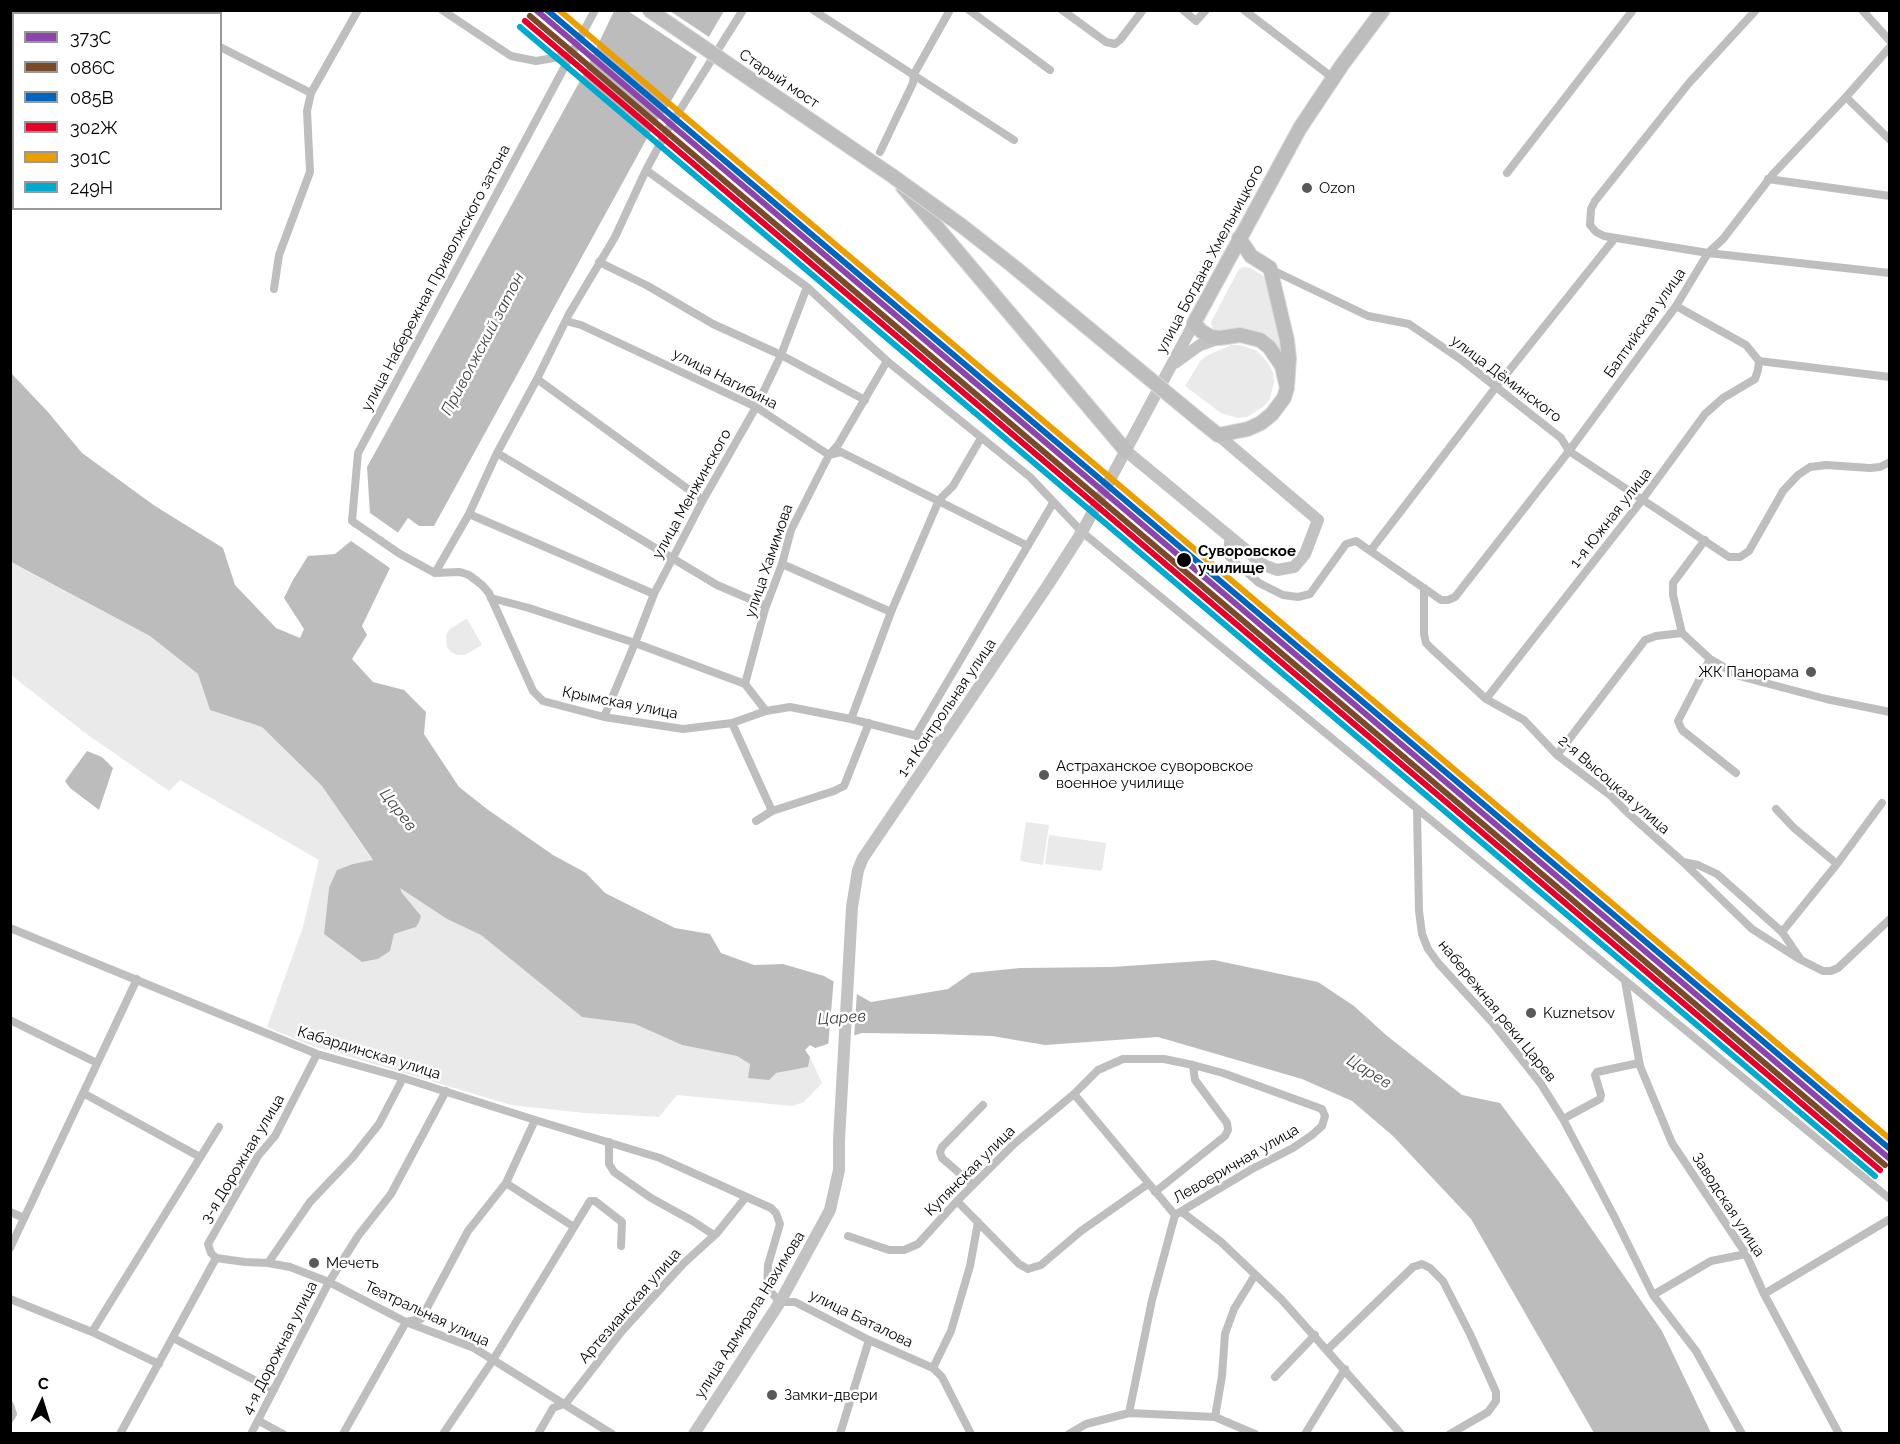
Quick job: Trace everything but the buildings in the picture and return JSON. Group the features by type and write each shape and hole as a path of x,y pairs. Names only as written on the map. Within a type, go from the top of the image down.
{"main road":[{"name":"Старый мост","path":"649,10 891,174"},
{"name":"улица Богдана Хмельницкого","path":"1082,532 1300,128 1383,10"},
{"path":"891,174 1013,266 1318,520 1309,546 1300,562 1286,570 1277,570 1264,565 1126,451 891,174"},
{"path":"1218,435 1248,429 1261,423 1279,406 1287,388 1289,358 1287,340 1270,268 1251,256 1239,238"},
{"path":"1194,323 1207,335 1220,338"},
{"path":"1171,365 1190,351 1220,338 1240,335 1260,340 1269,347 1282,366 1287,388"},
{"name":"1-я Контрольная улица","path":"838,1140 852,907 858,870 863,858 1082,532"},
{"name":"улица Адмирала Нахимова","path":"693,1434 780,1302 830,1210 839,1170 838,1140"}],"street":[{"path":"274,289 279,255 310,172 307,111 310,93 358,10"},
{"path":"442,10 511,56 536,61 571,55"},
{"name":"улица Набережная Приволжского затона","path":"435,573 400,554 352,521 358,453 595,10"},
{"path":"435,573 469,514 497,453 566,321 615,237 668,129 743,10"},
{"path":"813,10 1014,140"},
{"path":"880,152 913,82 914,74 950,10"},
{"path":"969,10 1050,70"},
{"path":"1062,10 1106,42 1115,44 1143,10"},
{"path":"1183,10 1196,21 1206,10"},
{"path":"1245,10 1333,78"},
{"path":"1507,172 1633,10"},
{"path":"1756,10 1689,83 1595,201 1590,225 1596,232 1615,238 1708,253 1890,273"},
{"path":"1862,10 1890,41"},
{"name":"Балтийская улица","path":"1371,550 1441,600 1455,597 1569,450 1676,306 1708,253 1723,239 1768,179 1890,47"},
{"path":"222,48 310,93"},
{"path":"1846,97 1890,140"},
{"path":"646,170 807,287 887,361 1030,477 1082,532 1890,1199"},
{"path":"1768,179 1890,196"},
{"path":"1229,537 1227,552 1231,559 1259,583 1270,590 1290,597 1310,594 1349,542 1360,542 1371,550 1496,387 1615,238"},
{"path":"599,262 648,286 713,324 865,400"},
{"name":"улица Дёминского","path":"1270,268 1368,316 1410,324 1463,361 1561,438 1569,450 1728,557 1740,557 1749,551 1783,491 1798,475 1810,467 1826,465 1870,468 1880,467 1890,462"},
{"name":"улица Менжинского","path":"604,717 636,644 654,594 703,500 756,407 781,356 807,287"},
{"path":"1676,306 1746,345 1759,361 1890,377"},
{"name":"улица Нагибина","path":"566,321 581,325 756,407 829,455 841,452 1028,546"},
{"name":"улица Хамимова","path":"745,684 766,606 782,564 791,530 829,455 838,445 887,361"},
{"name":"1-я Южная улица","path":"1486,699 1642,500 1705,414 1723,398 1755,379 1759,361"},
{"path":"537,379 703,500"},
{"path":"851,719 891,612 939,500 953,486 981,438"},
{"path":"497,453 671,559 717,585 766,606"},
{"path":"916,735 1053,503"},
{"path":"469,514 654,594"},
{"path":"1705,540 1673,583 1673,595 1682,633 1710,659 1739,676 1826,699 1890,712"},
{"path":"782,564 891,612"},
{"name":"Крымская улица","path":"435,573 460,572 469,575 482,585 491,598 535,694 543,701 604,717 683,729 732,723 766,711 790,707 869,723 941,742"},
{"name":"2-я Высоцкая улица","path":"1424,588 1426,643 1486,699 1524,720 1557,755 1610,795 1683,862 1717,874 1782,932 1802,960"},
{"path":"491,598 529,608 636,644 745,684 766,711"},
{"path":"1557,755 1645,640 1656,636 1682,633"},
{"path":"1710,659 1678,721 1682,730 1736,773"},
{"path":"732,723 772,811"},
{"path":"756,821 772,811 844,786 869,723"},
{"path":"1782,932 1837,864 1882,803"},
{"path":"1776,809 1794,828 1837,864"},
{"name":"набережная реки Царев","path":"1417,810 1419,911 1422,934 1428,949 1492,1022 1541,1084 1563,1119 1653,1295 1696,1351 1742,1434"},
{"path":"1683,862 1752,929 1786,952 1822,971 1839,968 1890,919"},
{"name":"Кабардинская улица","path":"10,928 317,1054 446,1091 660,1158 746,1197"},
{"path":"10,1248 137,979"},
{"name":"Заводская улица","path":"1625,981 1639,1063 1672,1143 1746,1254 1764,1294 1839,1434"},
{"path":"10,1020 97,1063"},
{"name":"3-я Дорожная улица","path":"216,1258 211,1253 208,1244 258,1156 275,1136 317,1054"},
{"name":"Левоеричная улица","path":"1098,1070 1123,1059 1164,1059 1223,1073 1305,1102 1322,1109 1325,1116 1322,1126 1293,1148 1252,1169 1179,1213 1152,1300 1129,1413"},
{"path":"1563,1119 1600,1099 1595,1075 1597,1071 1639,1063"},
{"path":"957,1201 1019,1264 1028,1269 1041,1265 1081,1231 1152,1188 1225,1136 1228,1130 1227,1123 1195,1080 1193,1065"},
{"name":"Купянская улица","path":"848,1236 881,1249 911,1248 918,1244 1014,1144 1074,1094 1098,1070"},
{"path":"268,1263 310,1202 352,1158 379,1125 403,1078"},
{"name":"4-я Дорожная улица","path":"251,1434 329,1282 358,1236 391,1194 446,1091"},
{"path":"83,1093 200,1157"},
{"path":"1074,1094 1152,1188 1179,1213 1221,1242 1282,1300 1401,1434"},
{"path":"973,1185 942,1158 940,1152 942,1147 983,1105"},
{"path":"343,1434 406,1322 421,1319 468,1232 506,1183 535,1120"},
{"path":"92,1332 219,1127"},
{"path":"609,1142 609,1164 614,1172 651,1198 714,1235"},
{"path":"506,1183 574,1227"},
{"path":"746,1197 771,1208 779,1218 779,1229 766,1275 767,1288 780,1302"},
{"name":"Артезианская улица","path":"538,1434 553,1408 566,1403 622,1331 684,1263 714,1235 746,1197"},
{"path":"443,1434 493,1360 590,1201 595,1201 622,1222 621,1246"},
{"path":"10,1212 24,1218"},
{"path":"1764,1294 1890,1219"},
{"path":"972,1434 942,1377 933,1368 954,1320 970,1266 978,1222"},
{"path":"1653,1295 1711,1261 1746,1254"},
{"path":"122,1433 216,1258"},
{"name":"Театральная улица","path":"216,1258 290,1267 329,1282 406,1322 474,1348 527,1383 566,1403 612,1434"},
{"path":"1327,1350 1413,1267 1422,1264 1430,1269 1443,1281 1496,1392 1496,1401 1488,1412 1449,1434"},
{"path":"1215,1417 1222,1376 1225,1334 1234,1309 1255,1275"},
{"path":"10,1299 92,1332 159,1364"},
{"name":"улица Баталова","path":"780,1302 795,1302 869,1340 933,1368"},
{"path":"1275,1377 1315,1335"},
{"path":"173,1338 274,1390"},
{"path":"840,1434 869,1340"},
{"path":"1305,1434 1345,1369"},
{"path":"10,1405 13,1414 10,1419"},
{"path":"1069,1434 1086,1424 1129,1413 1215,1417 1254,1434"},
{"path":"259,1421 284,1434"},
{"path":"1086,1424 1089,1434"}],"shaded area":[{"path":"1251,268 1267,281 1283,352 1280,353 1263,335 1251,331 1239,329 1220,332 1213,330 1211,322 1239,269"},
{"path":"1231,345 1241,345 1257,351 1269,364 1273,373 1274,382 1270,399 1263,407 1247,417 1238,418 1221,413 1185,386 1201,360"},
{"path":"10,562 150,636 198,674 210,710 262,727 322,786 373,861 353,864 329,888 324,934 362,962 378,959 390,951 394,934 416,927 399,887 447,919 481,935 582,1017 635,1024 682,1045 737,1056 750,1064 748,1078 808,1067 810,1057 822,1083 804,1102 792,1106 677,1095 659,1117 584,1113 511,1105 307,1044 267,1027 303,927 319,860 180,780 169,791 88,735 11,675"},
{"path":"466,619 482,645 465,655 457,655 447,647 446,635 450,629"},
{"path":"1026,822 1049,825 1043,865 1020,861"},
{"path":"1049,835 1106,843 1102,871 1045,864"}],"water":[{"path":"614,11 724,11 664,113 657,120 434,526 419,526 408,518 379,560 390,568 362,626 367,635 352,659 373,682 404,690 426,712 424,734 459,787 487,809 553,855 586,873 605,893 675,928 710,934 721,953 754,965 783,964 824,976 871,1002 948,989 971,973 1020,968 1112,967 1214,960 1318,982 1354,1006 1386,1035 1462,1095 1500,1103 1562,1186 1662,1331 1711,1433 1594,1433 1471,1219 1393,1136 1352,1101 1302,1079 1158,1037 1045,1045 992,1036 862,1033 815,1048 810,1045 805,1050 810,1057 808,1067 776,1073 769,1080 748,1078 750,1064 737,1056 682,1045 635,1024 582,1017 481,935 447,919 400,888 421,916 419,922 416,927 394,934 390,951 378,959 362,962 324,934 329,888 337,870 373,860 322,786 262,727 210,710 198,674 150,636 11,562 10,372 48,412 82,453 155,506 223,548 235,585 276,628 300,638 304,629 284,598 293,580 308,556 335,554 351,541 370,514 367,467 586,70"},
{"path":"87,751 102,757 113,768 99,810 70,788 65,781"}],"pier":[{"path":"628,11 670,11 712,39 700,59"},
{"path":"370,513 400,534 383,560 392,566 390,568 351,541"},
{"path":"834,977 857,991 854,1039 828,1047"}],"transit line":[{"name":"373C","path":"536,10 1890,1159"},
{"name":"085В","path":"547,10 1890,1149"},
{"name":"301С","path":"559,10 1890,1139"},
{"name":"086С","path":"530,16 1885,1165"},
{"name":"302Ж","path":"525,21 1880,1170"},
{"name":"249Н","path":"520,27 1875,1176"}],"place":[{"name":"Ozon","path":"1307,188"},
{"name":"Суворовское училище","path":"1184,560"},
{"name":"ЖК Панорама","path":"1811,672"},
{"name":"Астраханское суворовское военное училище","path":"1044,775"},
{"name":"Kuznetsov","path":"1531,1013"},
{"name":"Мечеть","path":"314,1263"},
{"name":"Замки-двери","path":"772,1395"}],"water label":[{"name":"Приволжский затон","path":"483,344"},
{"name":"Царев","path":"398,810"},
{"name":"Царев","path":"842,1018"},
{"name":"Царев","path":"1369,1072"}]}
